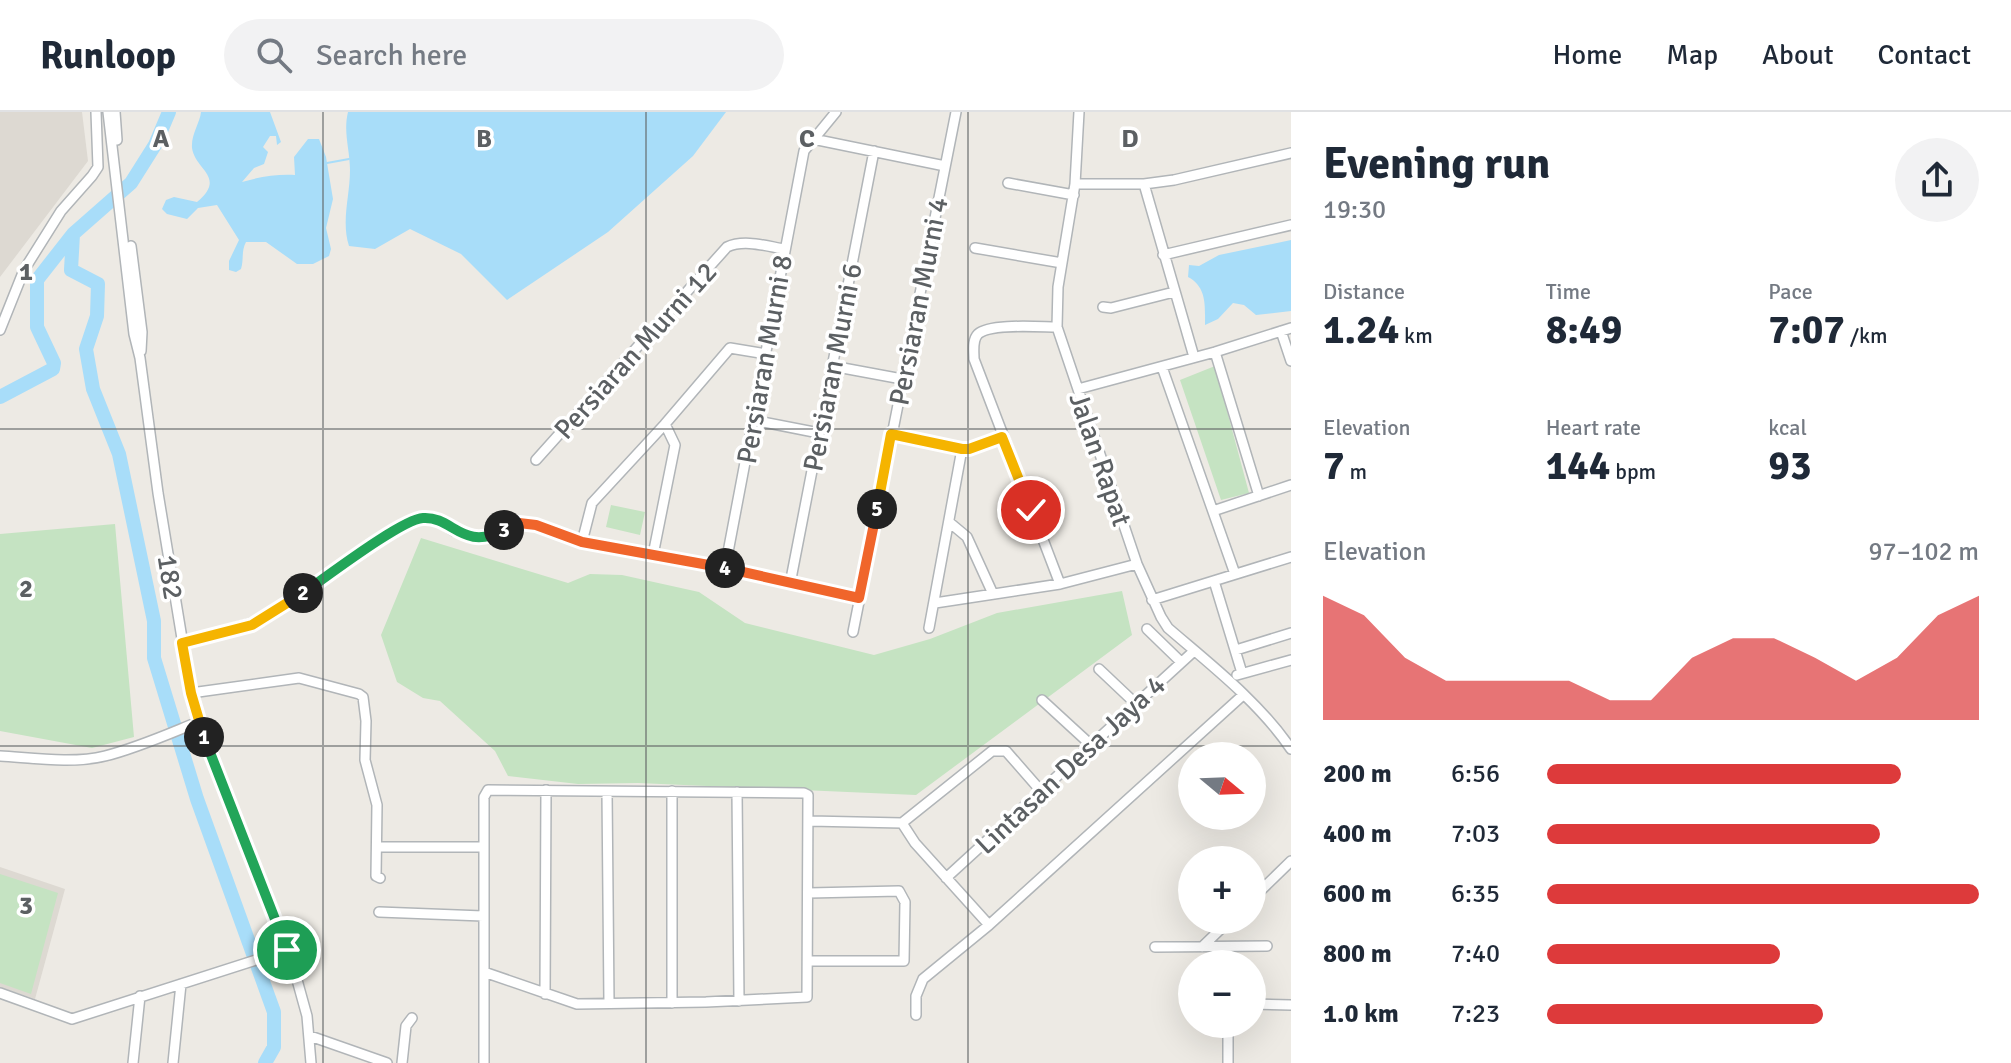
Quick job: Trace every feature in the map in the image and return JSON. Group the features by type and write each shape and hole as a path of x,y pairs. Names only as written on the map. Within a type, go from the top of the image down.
{"street":[{"path":"0,330 24,270 61,211 98,167 96,112"},
{"name":"182","path":"108,112 124,218 134,334 191,693 198,722 287,950 310,1036 311,1063"},
{"name":"182","path":"115,112 119,181"},
{"path":"836,112 813,139 945,166"},
{"name":"Persiaran Murni 4","path":"853,632 956,112"},
{"name":"Jalan Rapat","path":"1079,112 1075,190 1056,307 1057,327 1152,600 1168,628 1286,734 1291,749"},
{"name":"Persiaran Murni 8","path":"725,568 804,151 813,139"},
{"name":"Persiaran Murni 6","path":"790,584 874,151"},
{"path":"1008,183 1075,190 1144,184 1291,153"},
{"path":"1144,184 1194,357"},
{"path":"1163,255 1291,225"},
{"name":"Persiaran Murni 12","path":"536,460 727,247 750,244 784,249"},
{"path":"975,248 1062,263"},
{"path":"1103,307 1111,308 1174,292"},
{"path":"1057,327 990,328 978,334 973,342 974,359 1002,437 1060,584"},
{"path":"1078,389 1286,330 1291,361"},
{"path":"582,542 592,503 730,348 766,354"},
{"path":"1215,352 1259,496"},
{"path":"832,366 902,379"},
{"path":"1162,367 1235,574"},
{"path":"753,420 819,433"},
{"path":"653,555 675,445 665,424"},
{"path":"891,434 962,449 1002,437"},
{"path":"929,628 962,449"},
{"path":"1213,511 1291,485"},
{"path":"182,643 263,620 416,519 431,519 454,531 482,538 519,523 536,525 582,542 725,568 859,598"},
{"path":"949,522 969,540 993,594"},
{"path":"1152,600 1291,557"},
{"path":"935,603 1060,584 1137,564"},
{"path":"1214,581 1242,673"},
{"path":"1147,629 1181,662"},
{"path":"1236,650 1291,633"},
{"name":"Lintasan Desa Jaya 4","path":"946,878 1194,651"},
{"path":"1228,680 1242,673 1291,660"},
{"path":"1099,669 1136,704"},
{"path":"191,693 299,678 363,697 365,760 377,805 376,876 380,878"},
{"path":"916,1015 916,996 923,979 989,925 1243,695"},
{"path":"1042,700 1091,745"},
{"path":"0,756 93,758 141,745 198,722"},
{"path":"810,821 902,823 992,751 1006,751 1041,791"},
{"path":"484,972 577,1004 805,997 808,995 809,961 808,795 491,788 484,797 483,916 484,1063"},
{"path":"545,994 546,790"},
{"path":"672,791 672,1003"},
{"path":"607,792 609,1003"},
{"path":"737,792 739,1001"},
{"path":"902,823 915,843 989,925"},
{"path":"377,847 484,847"},
{"path":"1266,885 1291,861"},
{"path":"809,893 899,891 905,902 904,961 809,961"},
{"path":"379,912 483,916"},
{"path":"1202,947 1215,934"},
{"path":"1155,947 1267,946"},
{"path":"0,993 72,1019 287,950"},
{"path":"173,1063 181,984"},
{"path":"133,1063 140,996"},
{"path":"1266,1004 1291,1005"},
{"path":"402,1063 406,1026 412,1018"},
{"path":"310,1036 387,1063"},
{"path":"1228,1038 1228,1063"}],"shaded area":[{"path":"0,112 82,112 88,161 0,277"},
{"path":"0,867 65,889 35,999 0,987"}],"green space":[{"path":"1215,366 1249,493 1221,500 1180,380"},
{"path":"611,505 645,512 640,535 606,527"},
{"path":"115,524 134,737 92,748 0,731 0,534"},
{"path":"421,538 568,583 590,574 622,575 699,592 745,623 874,655 930,639 997,613 1122,591 1132,635 916,795 638,783 578,784 508,776 495,751 440,701 423,698 397,682 381,635"},
{"path":"0,874 58,893 31,994 0,983"}],"water":[{"path":"201,112 270,112 281,142 277,145 276,136 270,136 263,147 268,152 264,164 254,168 242,182 268,176 295,175 294,157 308,139 319,139 326,157 333,199 326,228 331,249 329,256 313,264 297,264 266,242 246,242 241,269 236,272 229,270 229,261 239,240 217,205 198,208 187,219 167,214 162,209 166,200 174,197 197,202 209,186 207,174 192,148"},
{"path":"348,112 726,112 693,156 608,232 507,300 461,254 410,229 375,249 349,246 346,227 350,170 346,134"},
{"path":"1291,240 1291,311 1256,315 1244,305 1233,303 1218,319 1205,325 1204,298 1199,286 1188,277 1189,265 1199,266 1219,255"}],"waterway":[{"path":"0,397 53,369 54,363 37,327 37,280 73,234 131,183 155,145 169,112"},
{"path":"327,163 349,159"},
{"path":"73,234 71,270 98,284 97,316 86,349 93,389 119,454 154,621 154,658 197,799 274,1012 274,1047 265,1063"}],"route":[{"path":"287,950 198,722 182,643 263,620 379,541 416,519 424,518 438,521 454,531 482,538 514,524 536,525 582,542 708,565 859,598 891,434 962,449 1002,437 1031,510"}]}
